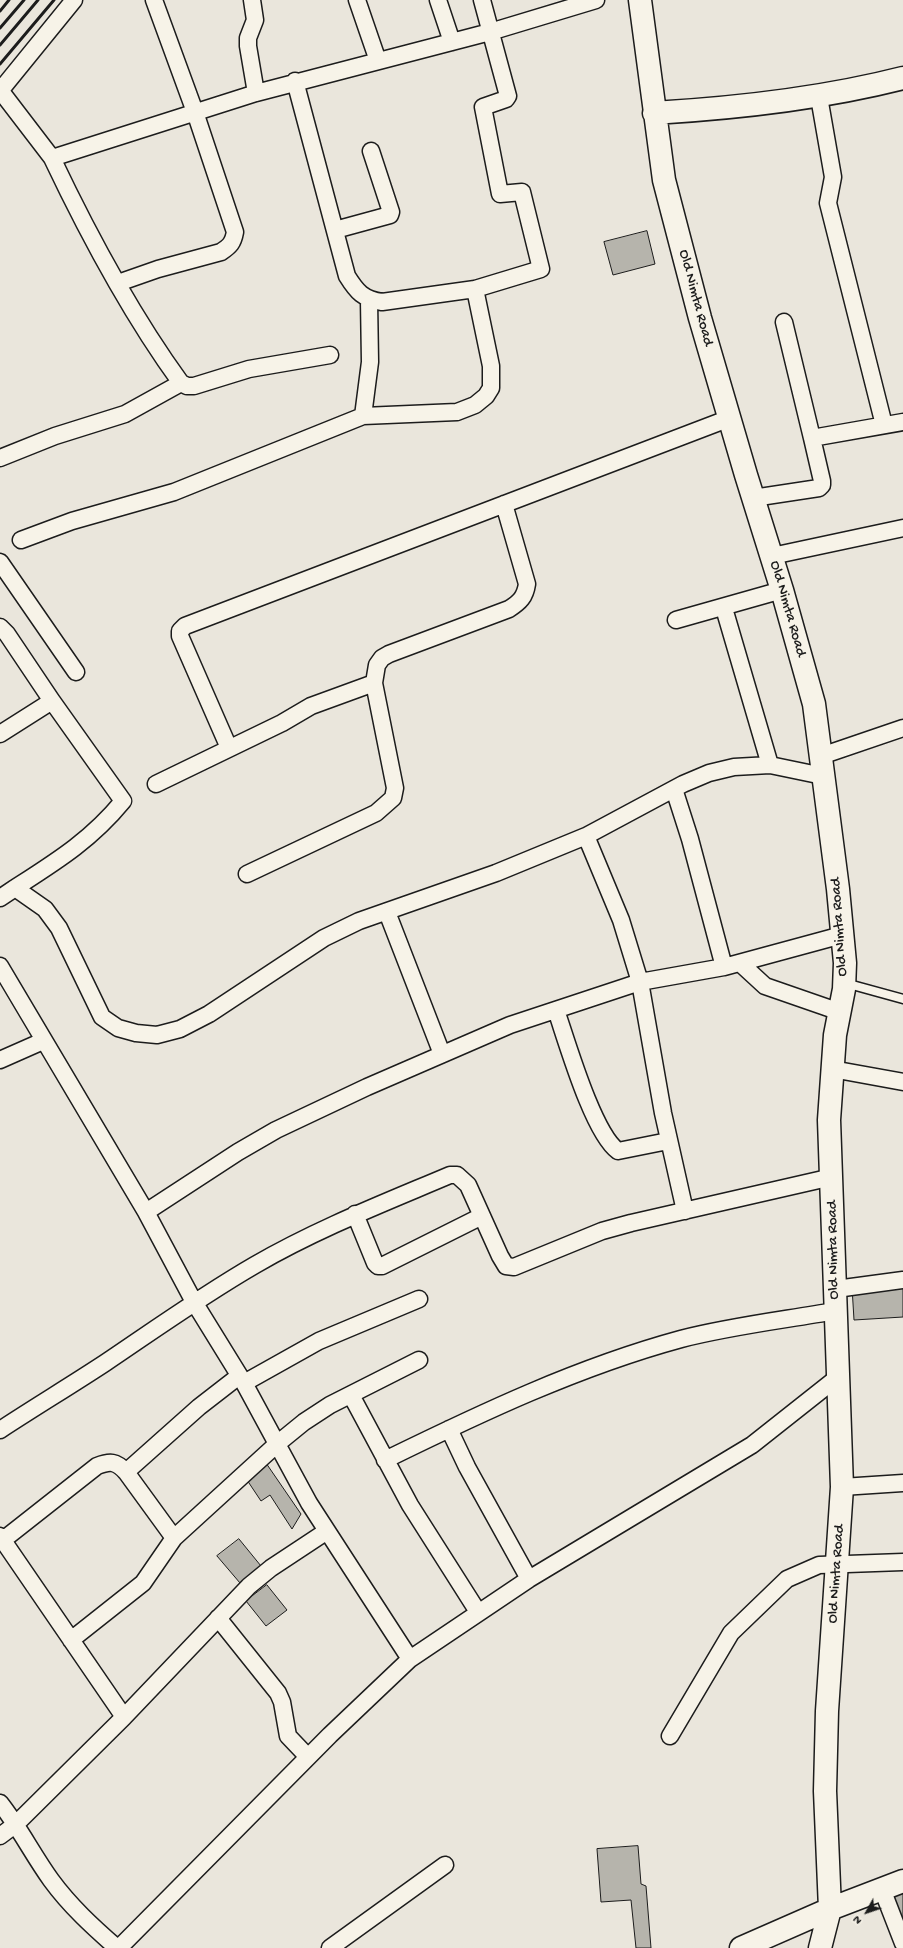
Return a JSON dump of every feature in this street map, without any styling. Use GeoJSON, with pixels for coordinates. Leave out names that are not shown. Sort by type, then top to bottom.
{"type":"FeatureCollection","features":[{"type":"Feature","properties":{"kind":"street"},"geometry":{"type":"LineString","coordinates":[[74,0],[0,91],[52,158],[79,214],[150,340],[181,383],[194,386],[249,369],[330,355]]}},
{"type":"Feature","properties":{"kind":"street"},"geometry":{"type":"LineString","coordinates":[[118,283],[158,269],[221,252],[229,247],[234,241],[235,232],[195,112],[154,0]]}},
{"type":"Feature","properties":{"kind":"street"},"geometry":{"type":"LineString","coordinates":[[252,0],[255,20],[248,38],[248,46],[256,93]]}},
{"type":"Feature","properties":{"kind":"street"},"geometry":{"type":"LineString","coordinates":[[357,0],[378,61]]}},
{"type":"Feature","properties":{"kind":"street"},"geometry":{"type":"LineString","coordinates":[[438,0],[452,42]]}},
{"type":"Feature","properties":{"kind":"street"},"geometry":{"type":"LineString","coordinates":[[295,81],[347,276],[355,290],[369,300],[382,302],[476,289],[540,268],[522,192],[500,194],[483,107],[506,99],[508,96],[482,0]]}},
{"type":"Feature","properties":{"kind":"street"},"geometry":{"type":"LineString","coordinates":[[52,158],[295,81],[490,32],[596,0]]}},
{"type":"Feature","properties":{"kind":"street","name":"Old Nimta Road"},"geometry":{"type":"LineString","coordinates":[[640,0],[654,113],[666,187],[700,318],[753,498],[772,556],[814,704],[838,889],[845,963],[840,1012],[835,1035],[829,1120],[842,1487],[827,1711],[825,1791],[830,1909],[820,1948]]}},
{"type":"Feature","properties":{"kind":"street"},"geometry":{"type":"LineString","coordinates":[[654,113],[717,110],[819,96],[903,78]]}},
{"type":"Feature","properties":{"kind":"street"},"geometry":{"type":"LineString","coordinates":[[819,96],[833,177],[828,203],[884,425]]}},
{"type":"Feature","properties":{"kind":"street"},"geometry":{"type":"LineString","coordinates":[[335,230],[390,215],[391,212],[371,151]]}},
{"type":"Feature","properties":{"kind":"street"},"geometry":{"type":"LineString","coordinates":[[21,540],[72,521],[174,492],[363,416],[457,412],[475,405],[486,396],[491,388],[491,366],[476,289]]}},
{"type":"Feature","properties":{"kind":"street"},"geometry":{"type":"LineString","coordinates":[[363,416],[370,362],[369,300]]}},
{"type":"Feature","properties":{"kind":"street"},"geometry":{"type":"LineString","coordinates":[[753,498],[814,490],[822,485],[784,322]]}},
{"type":"Feature","properties":{"kind":"street"},"geometry":{"type":"LineString","coordinates":[[0,458],[55,436],[126,414],[181,383]]}},
{"type":"Feature","properties":{"kind":"street"},"geometry":{"type":"LineString","coordinates":[[229,748],[180,636],[180,631],[185,626],[730,418]]}},
{"type":"Feature","properties":{"kind":"street"},"geometry":{"type":"LineString","coordinates":[[812,438],[903,422]]}},
{"type":"Feature","properties":{"kind":"street"},"geometry":{"type":"LineString","coordinates":[[247,874],[376,813],[393,798],[395,788],[374,684],[378,665],[382,658],[509,609],[525,594],[527,584],[504,504]]}},
{"type":"Feature","properties":{"kind":"street"},"geometry":{"type":"LineString","coordinates":[[772,556],[903,528]]}},
{"type":"Feature","properties":{"kind":"street"},"geometry":{"type":"LineString","coordinates":[[0,562],[76,672]]}},
{"type":"Feature","properties":{"kind":"street"},"geometry":{"type":"LineString","coordinates":[[676,620],[782,590]]}},
{"type":"Feature","properties":{"kind":"street"},"geometry":{"type":"LineString","coordinates":[[726,615],[770,765]]}},
{"type":"Feature","properties":{"kind":"street"},"geometry":{"type":"LineString","coordinates":[[0,627],[7,634],[52,701],[123,801],[104,824],[75,849],[0,898]]}},
{"type":"Feature","properties":{"kind":"street"},"geometry":{"type":"LineString","coordinates":[[156,784],[282,723],[311,706],[374,684]]}},
{"type":"Feature","properties":{"kind":"street"},"geometry":{"type":"LineString","coordinates":[[0,734],[52,701]]}},
{"type":"Feature","properties":{"kind":"street"},"geometry":{"type":"LineString","coordinates":[[15,888],[45,910],[59,928],[102,1017],[118,1028],[136,1034],[157,1035],[180,1029],[209,1014],[324,938],[359,920],[387,912],[496,873],[586,836],[674,789],[709,773],[734,768],[770,765],[822,766],[903,728]]}},
{"type":"Feature","properties":{"kind":"street"},"geometry":{"type":"LineString","coordinates":[[674,789],[690,839],[724,967]]}},
{"type":"Feature","properties":{"kind":"street"},"geometry":{"type":"LineString","coordinates":[[586,836],[621,920],[640,982],[668,1141],[685,1211]]}},
{"type":"Feature","properties":{"kind":"street"},"geometry":{"type":"LineString","coordinates":[[387,912],[442,1054]]}},
{"type":"Feature","properties":{"kind":"street"},"geometry":{"type":"LineString","coordinates":[[146,1212],[238,1152],[276,1130],[360,1090],[510,1025],[640,982],[724,967],[842,935]]}},
{"type":"Feature","properties":{"kind":"street"},"geometry":{"type":"LineString","coordinates":[[740,963],[765,986],[840,1012]]}},
{"type":"Feature","properties":{"kind":"street"},"geometry":{"type":"LineString","coordinates":[[0,966],[43,1041],[146,1212],[194,1302],[242,1379],[309,1503],[410,1659]]}},
{"type":"Feature","properties":{"kind":"street"},"geometry":{"type":"LineString","coordinates":[[556,1010],[578,1074],[604,1136],[610,1145],[618,1151],[623,1151],[668,1141]]}},
{"type":"Feature","properties":{"kind":"street"},"geometry":{"type":"LineString","coordinates":[[0,1060],[43,1041]]}},
{"type":"Feature","properties":{"kind":"street"},"geometry":{"type":"LineString","coordinates":[[832,1069],[903,1082]]}},
{"type":"Feature","properties":{"kind":"street"},"geometry":{"type":"LineString","coordinates":[[1,1428],[104,1363],[194,1302],[255,1265],[355,1214],[450,1176],[457,1175],[468,1185],[506,1266],[514,1267],[602,1231],[832,1177]]}},
{"type":"Feature","properties":{"kind":"street"},"geometry":{"type":"LineString","coordinates":[[355,1214],[375,1263],[378,1266],[382,1266],[482,1216]]}},
{"type":"Feature","properties":{"kind":"street"},"geometry":{"type":"LineString","coordinates":[[836,1289],[903,1280]]}},
{"type":"Feature","properties":{"kind":"street"},"geometry":{"type":"LineString","coordinates":[[126,1472],[199,1407],[242,1379],[319,1341],[420,1300]]}},
{"type":"Feature","properties":{"kind":"street"},"geometry":{"type":"LineString","coordinates":[[385,1460],[548,1384],[633,1353],[702,1334],[835,1310]]}},
{"type":"Feature","properties":{"kind":"street"},"geometry":{"type":"LineString","coordinates":[[71,1640],[143,1583],[174,1538],[277,1444],[318,1412],[419,1360]]}},
{"type":"Feature","properties":{"kind":"street"},"geometry":{"type":"LineString","coordinates":[[0,1803],[16,1824],[58,1889],[88,1923],[118,1948],[308,1757],[410,1659],[529,1579],[752,1445],[838,1377]]}},
{"type":"Feature","properties":{"kind":"street"},"geometry":{"type":"LineString","coordinates":[[351,1395],[410,1505],[478,1612]]}},
{"type":"Feature","properties":{"kind":"street"},"geometry":{"type":"LineString","coordinates":[[449,1429],[466,1467],[529,1579]]}},
{"type":"Feature","properties":{"kind":"street"},"geometry":{"type":"LineString","coordinates":[[124,1717],[1,1538],[97,1466],[112,1462],[120,1466],[126,1472],[174,1538]]}},
{"type":"Feature","properties":{"kind":"street"},"geometry":{"type":"LineString","coordinates":[[842,1487],[903,1483]]}},
{"type":"Feature","properties":{"kind":"street"},"geometry":{"type":"LineString","coordinates":[[0,1836],[16,1824],[124,1717],[249,1586],[271,1568],[327,1531]]}},
{"type":"Feature","properties":{"kind":"street"},"geometry":{"type":"LineString","coordinates":[[670,1736],[730,1633],[746,1616],[788,1579],[819,1565],[903,1562]]}},
{"type":"Feature","properties":{"kind":"street"},"geometry":{"type":"LineString","coordinates":[[218,1618],[278,1693],[282,1702],[288,1736],[308,1757]]}},
{"type":"Feature","properties":{"kind":"street"},"geometry":{"type":"LineString","coordinates":[[330,1948],[445,1865]]}},
{"type":"Feature","properties":{"kind":"street"},"geometry":{"type":"LineString","coordinates":[[740,1948],[830,1909],[903,1881]]}},
{"type":"Feature","properties":{"kind":"street"},"geometry":{"type":"LineString","coordinates":[[882,1889],[903,1943]]}},
{"type":"Feature","properties":{"kind":"lane"},"geometry":{"type":"LineString","coordinates":[[844,983],[903,999]]}},
{"type":"Feature","properties":{"kind":"building"},"geometry":{"type":"Polygon","coordinates":[[[647,231],[655,264],[613,275],[604,242],[647,231]]]}},
{"type":"Feature","properties":{"kind":"building"},"geometry":{"type":"Polygon","coordinates":[[[903,1284],[903,1317],[854,1320],[852,1287],[903,1284]]]}},
{"type":"Feature","properties":{"kind":"building"},"geometry":{"type":"Polygon","coordinates":[[[266,1463],[301,1514],[292,1529],[270,1495],[261,1501],[245,1477],[266,1463]]]}},
{"type":"Feature","properties":{"kind":"building"},"geometry":{"type":"Polygon","coordinates":[[[239,1539],[261,1566],[240,1583],[217,1556],[239,1539]]]}},
{"type":"Feature","properties":{"kind":"building"},"geometry":{"type":"Polygon","coordinates":[[[267,1585],[287,1610],[266,1626],[246,1601],[267,1585]]]}},
{"type":"Feature","properties":{"kind":"building"},"geometry":{"type":"Polygon","coordinates":[[[638,1846],[641,1884],[646,1886],[651,1948],[636,1948],[631,1900],[601,1902],[597,1849],[638,1846]]]}},
{"type":"Feature","properties":{"kind":"building"},"geometry":{"type":"Polygon","coordinates":[[[903,1887],[903,1926],[890,1892],[903,1887]]]}},
{"type":"Feature","properties":{"kind":"railway"},"geometry":{"type":"LineString","coordinates":[[0,11],[9,0]]}},
{"type":"Feature","properties":{"kind":"railway"},"geometry":{"type":"LineString","coordinates":[[0,28],[24,0]]}},
{"type":"Feature","properties":{"kind":"railway"},"geometry":{"type":"LineString","coordinates":[[0,45],[38,0]]}},
{"type":"Feature","properties":{"kind":"railway"},"geometry":{"type":"LineString","coordinates":[[0,64],[54,0]]}}]}
